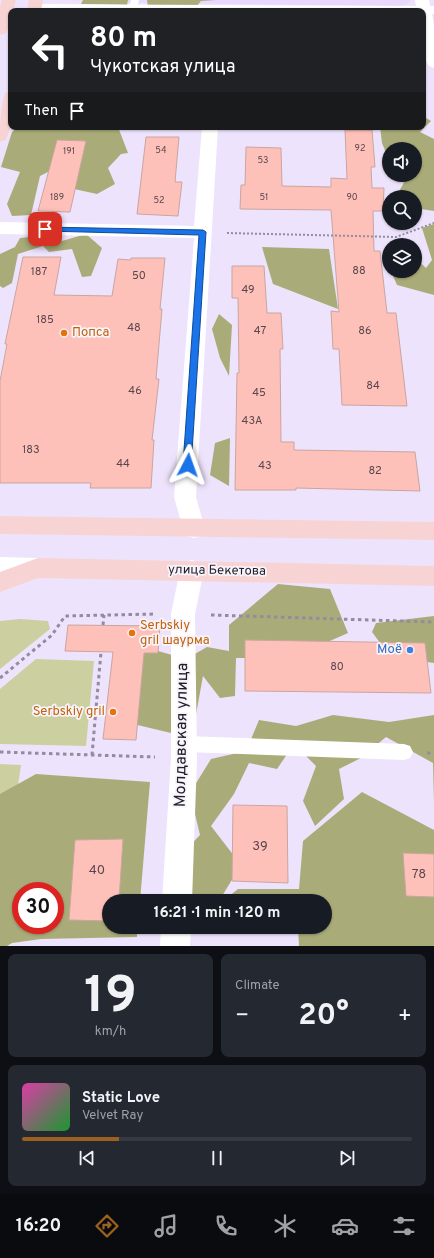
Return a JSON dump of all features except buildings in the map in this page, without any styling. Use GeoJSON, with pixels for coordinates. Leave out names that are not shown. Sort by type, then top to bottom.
{"type":"FeatureCollection","features":[{"type":"Feature","properties":{"kind":"main road"},"geometry":{"type":"LineString","coordinates":[[0,31],[9,0]]}},
{"type":"Feature","properties":{"kind":"main road"},"geometry":{"type":"LineString","coordinates":[[0,137],[8,107]]}},
{"type":"Feature","properties":{"kind":"main road"},"geometry":{"type":"LineString","coordinates":[[0,525],[194,529],[434,531]]}},
{"type":"Feature","properties":{"kind":"main road"},"geometry":{"type":"LineString","coordinates":[[0,582],[38,568]]}},
{"type":"Feature","properties":{"kind":"main road","name":"улица Бекетова"},"geometry":{"type":"LineString","coordinates":[[38,568],[434,576]]}},
{"type":"Feature","properties":{"kind":"street"},"geometry":{"type":"LineString","coordinates":[[35,6],[134,4],[190,8]]}},
{"type":"Feature","properties":{"kind":"street"},"geometry":{"type":"LineString","coordinates":[[357,8],[427,7],[434,63]]}},
{"type":"Feature","properties":{"kind":"street"},"geometry":{"type":"LineString","coordinates":[[194,529],[186,496],[210,130]]}},
{"type":"Feature","properties":{"kind":"street"},"geometry":{"type":"LineString","coordinates":[[0,228],[203,232]]}},
{"type":"Feature","properties":{"kind":"street","name":"улица Бекетова"},"geometry":{"type":"LineString","coordinates":[[0,567],[38,568]]}},
{"type":"Feature","properties":{"kind":"street","name":"Молдавская улица"},"geometry":{"type":"LineString","coordinates":[[177,894],[184,751],[183,614],[192,570]]}},
{"type":"Feature","properties":{"kind":"street"},"geometry":{"type":"LineString","coordinates":[[175,946],[176,934]]}},
{"type":"Feature","properties":{"kind":"lane"},"geometry":{"type":"LineString","coordinates":[[184,751],[404,752]]}},
{"type":"Feature","properties":{"kind":"path"},"geometry":{"type":"LineString","coordinates":[[203,232],[396,237],[434,223]]}},
{"type":"Feature","properties":{"kind":"path"},"geometry":{"type":"LineString","coordinates":[[0,678],[52,635],[65,616],[183,614],[434,622]]}},
{"type":"Feature","properties":{"kind":"path"},"geometry":{"type":"LineString","coordinates":[[103,625],[104,615]]}},
{"type":"Feature","properties":{"kind":"path"},"geometry":{"type":"LineString","coordinates":[[92,755],[101,652]]}},
{"type":"Feature","properties":{"kind":"path"},"geometry":{"type":"LineString","coordinates":[[0,752],[92,755],[184,751]]}},
{"type":"Feature","properties":{"kind":"shaded area"},"geometry":{"type":"Polygon","coordinates":[[[61,0],[411,0],[408,4],[398,6],[145,3],[61,0]]]}},
{"type":"Feature","properties":{"kind":"green space"},"geometry":{"type":"Polygon","coordinates":[[[83,0],[128,0],[127,5],[81,4],[83,0]]]}},
{"type":"Feature","properties":{"kind":"green space"},"geometry":{"type":"Polygon","coordinates":[[[147,0],[216,0],[201,1],[196,7],[148,7],[147,0]]]}},
{"type":"Feature","properties":{"kind":"green space"},"geometry":{"type":"Polygon","coordinates":[[[426,118],[431,121],[426,126],[426,118]]]}},
{"type":"Feature","properties":{"kind":"green space"},"geometry":{"type":"Polygon","coordinates":[[[14,130],[119,130],[128,153],[121,154],[108,168],[115,184],[97,194],[65,187],[52,170],[40,176],[31,215],[12,216],[7,204],[20,172],[1,167],[12,132],[14,130]]]}},
{"type":"Feature","properties":{"kind":"green space"},"geometry":{"type":"Polygon","coordinates":[[[380,130],[422,130],[420,132],[434,139],[434,211],[422,209],[422,190],[400,190],[404,182],[422,182],[422,142],[382,143],[380,130]]]}},
{"type":"Feature","properties":{"kind":"green space"},"geometry":{"type":"Polygon","coordinates":[[[434,224],[434,295],[397,285],[394,278],[422,278],[422,264],[426,268],[432,260],[422,228],[434,224]]]}},
{"type":"Feature","properties":{"kind":"green space"},"geometry":{"type":"Polygon","coordinates":[[[86,234],[102,248],[91,276],[82,277],[72,249],[49,252],[43,246],[18,254],[12,283],[3,288],[0,286],[0,254],[15,247],[20,238],[50,235],[62,241],[86,234]]]}},
{"type":"Feature","properties":{"kind":"green space"},"geometry":{"type":"Polygon","coordinates":[[[262,247],[329,249],[338,309],[273,284],[262,247]]]}},
{"type":"Feature","properties":{"kind":"green space"},"geometry":{"type":"Polygon","coordinates":[[[219,314],[232,325],[229,376],[220,358],[212,329],[219,314]]]}},
{"type":"Feature","properties":{"kind":"green space"},"geometry":{"type":"Polygon","coordinates":[[[230,438],[229,486],[210,475],[215,443],[230,438]]]}},
{"type":"Feature","properties":{"kind":"green space"},"geometry":{"type":"Polygon","coordinates":[[[278,584],[330,589],[348,633],[291,658],[236,658],[235,696],[220,698],[203,676],[195,720],[171,733],[125,722],[137,645],[186,659],[207,647],[229,651],[229,625],[278,584]]]}},
{"type":"Feature","properties":{"kind":"green space"},"geometry":{"type":"Polygon","coordinates":[[[434,616],[434,663],[408,659],[386,651],[372,632],[376,623],[434,616]]]}},
{"type":"Feature","properties":{"kind":"green space"},"geometry":{"type":"Polygon","coordinates":[[[20,619],[48,621],[50,629],[0,669],[0,621],[20,619]]]}},
{"type":"Feature","properties":{"kind":"green space"},"geometry":{"type":"Polygon","coordinates":[[[36,659],[94,661],[86,746],[0,744],[0,689],[36,659]]]}},
{"type":"Feature","properties":{"kind":"green space"},"geometry":{"type":"Polygon","coordinates":[[[333,715],[389,722],[434,715],[434,804],[433,763],[386,737],[361,758],[339,769],[344,799],[315,826],[303,801],[316,766],[294,744],[277,769],[249,763],[234,794],[211,826],[241,865],[223,894],[187,894],[176,860],[200,835],[190,793],[211,759],[246,751],[259,720],[296,726],[333,715]]]}},
{"type":"Feature","properties":{"kind":"green space"},"geometry":{"type":"Polygon","coordinates":[[[0,764],[21,765],[0,911],[0,764]]]}},
{"type":"Feature","properties":{"kind":"green space"},"geometry":{"type":"Polygon","coordinates":[[[36,774],[150,782],[141,894],[102,894],[102,934],[137,934],[137,937],[41,939],[0,946],[0,794],[36,774]]]}},
{"type":"Feature","properties":{"kind":"green space"},"geometry":{"type":"Polygon","coordinates":[[[362,792],[434,830],[434,946],[299,946],[298,934],[332,934],[332,894],[232,894],[238,889],[299,889],[303,841],[362,792]]]}},
{"type":"Feature","properties":{"kind":"place","name":"Попса"},"geometry":{"type":"Point","coordinates":[64,333]}},
{"type":"Feature","properties":{"kind":"place","name":"Serbskiy gril шаурма"},"geometry":{"type":"Point","coordinates":[132,633]}},
{"type":"Feature","properties":{"kind":"place","name":"Моё"},"geometry":{"type":"Point","coordinates":[410,650]}},
{"type":"Feature","properties":{"kind":"place","name":"Serbskiy gril"},"geometry":{"type":"Point","coordinates":[113,712]}},
{"type":"Feature","properties":{"kind":"route"},"geometry":{"type":"LineString","coordinates":[[45,229],[203,232],[188,465]]}}]}
